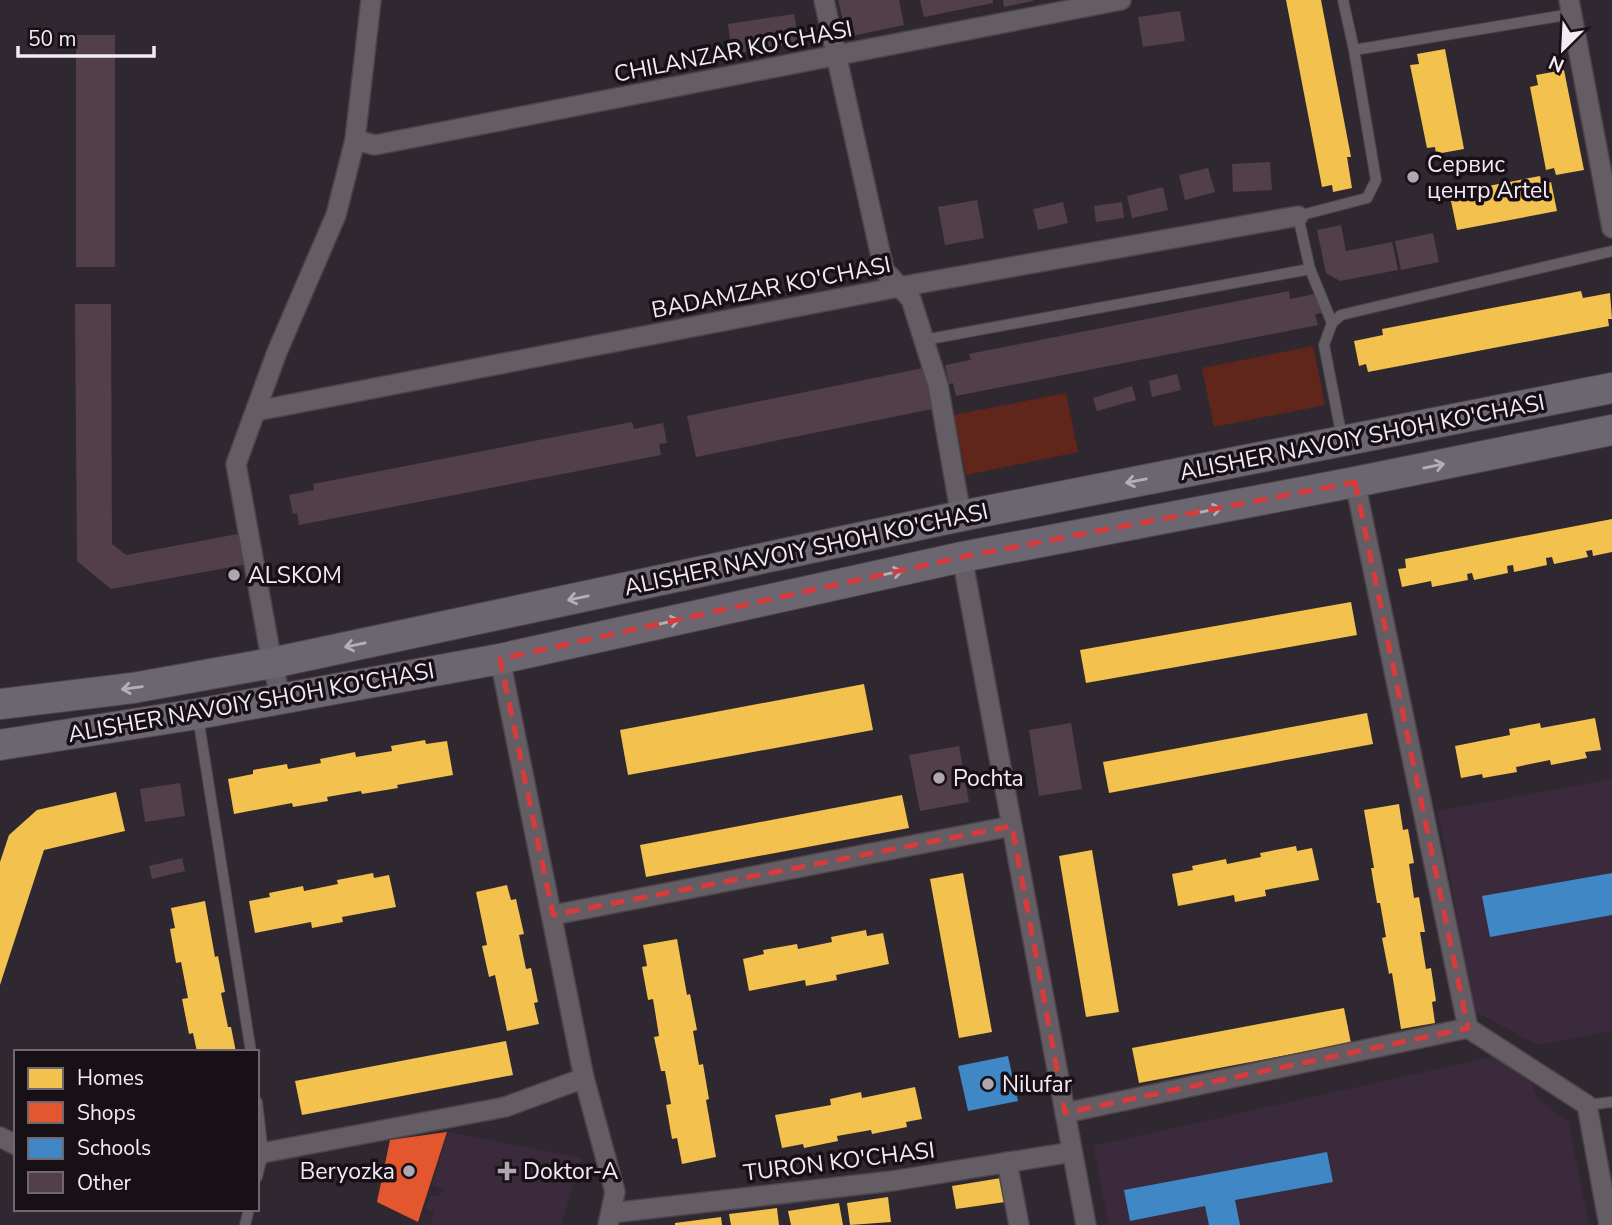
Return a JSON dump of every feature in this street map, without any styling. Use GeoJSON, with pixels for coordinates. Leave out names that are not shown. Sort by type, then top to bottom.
{"type":"FeatureCollection","features":[{"type":"Feature","properties":{"kind":"main road","name":"ALISHER NAVOIY SHOH KO'CHASI"},"geometry":{"type":"LineString","coordinates":[[0,704],[133,688],[272,663],[961,516],[1612,388]]}},
{"type":"Feature","properties":{"kind":"main road","name":"ALISHER NAVOIY SHOH KO'CHASI"},"geometry":{"type":"LineString","coordinates":[[0,745],[197,714],[500,659],[962,557],[1612,430]]}},
{"type":"Feature","properties":{"kind":"street"},"geometry":{"type":"LineString","coordinates":[[281,698],[272,663],[236,464],[277,352],[337,215],[355,140],[371,0]]}},
{"type":"Feature","properties":{"kind":"street"},"geometry":{"type":"LineString","coordinates":[[824,0],[884,270],[911,299],[938,385],[961,516]]}},
{"type":"Feature","properties":{"kind":"street","name":"CHILANZAR KO'CHASI"},"geometry":{"type":"LineString","coordinates":[[355,140],[375,145],[1121,0]]}},
{"type":"Feature","properties":{"kind":"street"},"geometry":{"type":"LineString","coordinates":[[1570,7],[1612,228]]}},
{"type":"Feature","properties":{"kind":"street","name":"BADAMZAR KO'CHASI"},"geometry":{"type":"LineString","coordinates":[[256,411],[899,287],[1298,216]]}},
{"type":"Feature","properties":{"kind":"street"},"geometry":{"type":"LineString","coordinates":[[1355,482],[1468,1028]]}},
{"type":"Feature","properties":{"kind":"street"},"geometry":{"type":"LineString","coordinates":[[962,557],[1086,1225]]}},
{"type":"Feature","properties":{"kind":"street"},"geometry":{"type":"LineString","coordinates":[[500,659],[584,1078],[615,1192],[610,1219]]}},
{"type":"Feature","properties":{"kind":"street"},"geometry":{"type":"LineString","coordinates":[[553,915],[1012,826]]}},
{"type":"Feature","properties":{"kind":"street"},"geometry":{"type":"LineString","coordinates":[[1065,1113],[1468,1028],[1587,1105],[1609,1225]]}},
{"type":"Feature","properties":{"kind":"street"},"geometry":{"type":"LineString","coordinates":[[260,1154],[505,1107],[584,1078]]}},
{"type":"Feature","properties":{"kind":"street","name":"TURON KO'CHASI"},"geometry":{"type":"LineString","coordinates":[[610,1219],[892,1181],[1072,1152]]}},
{"type":"Feature","properties":{"kind":"street"},"geometry":{"type":"LineString","coordinates":[[1007,1162],[1019,1225]]}},
{"type":"Feature","properties":{"kind":"lane"},"geometry":{"type":"LineString","coordinates":[[1332,323],[1310,269],[1298,216],[1367,198],[1376,180],[1343,0]]}},
{"type":"Feature","properties":{"kind":"lane"},"geometry":{"type":"LineString","coordinates":[[1354,50],[1570,7]]}},
{"type":"Feature","properties":{"kind":"lane"},"geometry":{"type":"LineString","coordinates":[[1343,441],[1324,345],[1332,323],[1341,315],[1612,251]]}},
{"type":"Feature","properties":{"kind":"lane"},"geometry":{"type":"LineString","coordinates":[[924,340],[1310,269]]}},
{"type":"Feature","properties":{"kind":"lane"},"geometry":{"type":"LineString","coordinates":[[197,714],[251,1050]]}},
{"type":"Feature","properties":{"kind":"lane"},"geometry":{"type":"LineString","coordinates":[[1587,1105],[1612,1102]]}},
{"type":"Feature","properties":{"kind":"highlighted area"},"geometry":{"type":"Polygon","coordinates":[[[1355,482],[1468,1028],[1065,1113],[1012,826],[553,915],[500,659],[962,557],[1355,482]]]}},
{"type":"Feature","properties":{"kind":"shaded area"},"geometry":{"type":"Polygon","coordinates":[[[1313,346],[1325,405],[1214,427],[1202,368],[1313,346]]]}},
{"type":"Feature","properties":{"kind":"shaded area"},"geometry":{"type":"Polygon","coordinates":[[[1066,393],[1078,452],[966,475],[954,415],[1066,393]]]}},
{"type":"Feature","properties":{"kind":"shaded area"},"geometry":{"type":"Polygon","coordinates":[[[1612,779],[1612,1031],[1538,1045],[1474,1011],[1438,811],[1612,779]]]}},
{"type":"Feature","properties":{"kind":"shaded area"},"geometry":{"type":"Polygon","coordinates":[[[1500,1055],[1529,1075],[1538,1100],[1568,1120],[1589,1225],[1109,1225],[1093,1146],[1500,1055]]]}},
{"type":"Feature","properties":{"kind":"shaded area","name":"Doktor-A"},"geometry":{"type":"Polygon","coordinates":[[[448,1132],[582,1158],[561,1225],[430,1225],[434,1213],[425,1209],[431,1195],[440,1196],[443,1190],[432,1185],[448,1132]]]}},
{"type":"Feature","properties":{"kind":"building: Homes"},"geometry":{"type":"Polygon","coordinates":[[[1286,0],[1321,0],[1351,157],[1347,157],[1352,188],[1333,192],[1332,185],[1322,187],[1286,0]]]}},
{"type":"Feature","properties":{"kind":"building: Homes"},"geometry":{"type":"Polygon","coordinates":[[[1445,49],[1464,149],[1436,154],[1435,147],[1427,148],[1410,65],[1419,64],[1417,54],[1445,49]]]}},
{"type":"Feature","properties":{"kind":"building: Homes"},"geometry":{"type":"Polygon","coordinates":[[[1564,70],[1584,170],[1556,175],[1554,168],[1546,170],[1530,87],[1538,85],[1536,75],[1564,70]]]}},
{"type":"Feature","properties":{"kind":"building: Homes"},"geometry":{"type":"Polygon","coordinates":[[[1540,176],[1542,185],[1551,182],[1557,211],[1457,230],[1451,201],[1458,200],[1457,192],[1540,176]]]}},
{"type":"Feature","properties":{"kind":"building: Homes"},"geometry":{"type":"Polygon","coordinates":[[[1581,291],[1583,298],[1610,293],[1612,319],[1608,319],[1609,326],[1368,372],[1366,364],[1359,366],[1354,341],[1383,335],[1382,329],[1581,291]]]}},
{"type":"Feature","properties":{"kind":"building: Homes"},"geometry":{"type":"Polygon","coordinates":[[[1612,519],[1612,552],[1593,556],[1592,550],[1586,551],[1588,557],[1554,564],[1552,557],[1546,558],[1547,565],[1514,572],[1513,565],[1507,566],[1508,573],[1474,580],[1472,573],[1467,574],[1468,580],[1432,587],[1431,581],[1402,587],[1398,569],[1406,568],[1405,559],[1612,519]]]}},
{"type":"Feature","properties":{"kind":"building: Homes"},"geometry":{"type":"Polygon","coordinates":[[[1351,602],[1357,635],[1086,683],[1080,650],[1351,602]]]}},
{"type":"Feature","properties":{"kind":"building: Homes"},"geometry":{"type":"Polygon","coordinates":[[[864,684],[873,730],[628,775],[620,730],[864,684]]]}},
{"type":"Feature","properties":{"kind":"building: Homes"},"geometry":{"type":"Polygon","coordinates":[[[1367,713],[1373,744],[1109,793],[1103,762],[1367,713]]]}},
{"type":"Feature","properties":{"kind":"building: Homes"},"geometry":{"type":"Polygon","coordinates":[[[1595,718],[1601,750],[1585,752],[1587,758],[1551,765],[1550,760],[1516,767],[1517,772],[1483,778],[1482,774],[1461,778],[1455,746],[1510,735],[1509,729],[1540,723],[1541,728],[1595,718]]]}},
{"type":"Feature","properties":{"kind":"building: Homes"},"geometry":{"type":"Polygon","coordinates":[[[425,740],[426,744],[447,741],[453,775],[397,785],[398,788],[327,797],[328,801],[293,807],[292,803],[234,814],[228,779],[253,774],[253,770],[287,764],[288,769],[321,763],[320,759],[355,752],[356,757],[392,751],[391,746],[425,740]]]}},
{"type":"Feature","properties":{"kind":"building: Homes"},"geometry":{"type":"Polygon","coordinates":[[[116,792],[125,831],[44,850],[0,985],[0,862],[9,835],[37,810],[116,792]]]}},
{"type":"Feature","properties":{"kind":"building: Homes"},"geometry":{"type":"Polygon","coordinates":[[[902,795],[909,828],[646,877],[640,845],[902,795]]]}},
{"type":"Feature","properties":{"kind":"building: Homes"},"geometry":{"type":"Polygon","coordinates":[[[1399,804],[1403,830],[1408,829],[1414,863],[1409,864],[1414,898],[1419,897],[1425,932],[1420,932],[1426,969],[1431,968],[1436,1001],[1432,1002],[1435,1023],[1401,1029],[1392,973],[1389,974],[1382,938],[1386,937],[1380,903],[1377,903],[1364,810],[1399,804]]]}},
{"type":"Feature","properties":{"kind":"building: Homes"},"geometry":{"type":"Polygon","coordinates":[[[1296,846],[1297,851],[1312,848],[1319,880],[1265,890],[1266,896],[1235,902],[1234,895],[1178,906],[1172,874],[1193,870],[1192,866],[1226,859],[1227,864],[1261,857],[1260,853],[1296,846]]]}},
{"type":"Feature","properties":{"kind":"building: Homes"},"geometry":{"type":"Polygon","coordinates":[[[1092,850],[1119,1012],[1086,1017],[1059,856],[1092,850]]]}},
{"type":"Feature","properties":{"kind":"building: Homes"},"geometry":{"type":"Polygon","coordinates":[[[373,873],[374,878],[389,875],[396,907],[342,917],[343,922],[312,928],[311,922],[255,933],[249,901],[270,897],[269,893],[303,886],[304,891],[338,884],[337,880],[373,873]]]}},
{"type":"Feature","properties":{"kind":"building: Homes"},"geometry":{"type":"Polygon","coordinates":[[[963,873],[992,1032],[959,1038],[930,879],[963,873]]]}},
{"type":"Feature","properties":{"kind":"building: Homes"},"geometry":{"type":"Polygon","coordinates":[[[507,885],[511,900],[516,899],[524,934],[519,935],[526,969],[531,968],[538,1002],[534,1003],[539,1024],[507,1031],[495,975],[489,977],[482,946],[487,945],[476,892],[507,885]]]}},
{"type":"Feature","properties":{"kind":"building: Homes"},"geometry":{"type":"Polygon","coordinates":[[[205,901],[215,957],[218,956],[225,992],[221,993],[236,1050],[197,1050],[193,1033],[189,1034],[182,999],[188,998],[181,962],[176,963],[170,929],[175,928],[171,908],[205,901]]]}},
{"type":"Feature","properties":{"kind":"building: Homes"},"geometry":{"type":"Polygon","coordinates":[[[866,930],[867,936],[883,933],[889,964],[836,975],[837,980],[806,986],[805,980],[749,991],[743,959],[764,954],[763,950],[797,944],[798,949],[832,942],[831,937],[866,930]]]}},
{"type":"Feature","properties":{"kind":"building: Homes"},"geometry":{"type":"Polygon","coordinates":[[[677,939],[687,995],[690,994],[697,1030],[693,1031],[699,1065],[703,1064],[716,1157],[682,1164],[677,1138],[672,1139],[666,1105],[671,1104],[665,1071],[661,1071],[654,1037],[659,1036],[653,999],[648,1000],[642,967],[647,966],[643,945],[677,939]]]}},
{"type":"Feature","properties":{"kind":"building: Homes"},"geometry":{"type":"Polygon","coordinates":[[[1344,1008],[1351,1043],[1139,1083],[1132,1048],[1344,1008]]]}},
{"type":"Feature","properties":{"kind":"building: Homes"},"geometry":{"type":"Polygon","coordinates":[[[506,1041],[513,1075],[302,1115],[295,1081],[506,1041]]]}},
{"type":"Feature","properties":{"kind":"building: Homes"},"geometry":{"type":"Polygon","coordinates":[[[915,1087],[922,1119],[906,1122],[907,1127],[872,1134],[871,1130],[837,1136],[838,1141],[804,1148],[803,1144],[782,1148],[775,1115],[831,1105],[830,1099],[861,1092],[862,1098],[915,1087]]]}},
{"type":"Feature","properties":{"kind":"building: Homes"},"geometry":{"type":"Polygon","coordinates":[[[1001,1178],[1005,1202],[956,1209],[952,1186],[1001,1178]]]}},
{"type":"Feature","properties":{"kind":"building: Homes"},"geometry":{"type":"Polygon","coordinates":[[[888,1197],[891,1222],[850,1225],[847,1203],[888,1197]]]}},
{"type":"Feature","properties":{"kind":"building: Homes"},"geometry":{"type":"Polygon","coordinates":[[[839,1203],[843,1225],[791,1225],[788,1211],[839,1203]]]}},
{"type":"Feature","properties":{"kind":"building: Homes"},"geometry":{"type":"Polygon","coordinates":[[[777,1208],[779,1225],[731,1225],[729,1214],[777,1208]]]}},
{"type":"Feature","properties":{"kind":"building: Homes"},"geometry":{"type":"Polygon","coordinates":[[[721,1217],[722,1225],[675,1225],[675,1223],[721,1217]]]}},
{"type":"Feature","properties":{"kind":"building: Shops","name":"Beryozka"},"geometry":{"type":"Polygon","coordinates":[[[447,1132],[418,1222],[377,1202],[390,1140],[447,1132]]]}},
{"type":"Feature","properties":{"kind":"building: Schools"},"geometry":{"type":"Polygon","coordinates":[[[1612,873],[1612,915],[1490,937],[1482,896],[1612,873]]]}},
{"type":"Feature","properties":{"kind":"building: Schools","name":"Nilufar"},"geometry":{"type":"Polygon","coordinates":[[[1008,1056],[1018,1101],[968,1111],[958,1066],[1008,1056]]]}},
{"type":"Feature","properties":{"kind":"building: Schools"},"geometry":{"type":"Polygon","coordinates":[[[1327,1152],[1333,1182],[1235,1200],[1240,1225],[1209,1225],[1205,1206],[1130,1221],[1124,1190],[1327,1152]]]}},
{"type":"Feature","properties":{"kind":"building: Other"},"geometry":{"type":"Polygon","coordinates":[[[838,0],[899,0],[904,25],[847,37],[838,0]]]}},
{"type":"Feature","properties":{"kind":"building: Other"},"geometry":{"type":"Polygon","coordinates":[[[920,0],[993,0],[993,3],[924,17],[920,0]]]}},
{"type":"Feature","properties":{"kind":"building: Other"},"geometry":{"type":"Polygon","coordinates":[[[1003,0],[1033,0],[1033,1],[1004,7],[1003,0]]]}},
{"type":"Feature","properties":{"kind":"building: Other"},"geometry":{"type":"Polygon","coordinates":[[[1180,11],[1185,41],[1143,47],[1138,17],[1180,11]]]}},
{"type":"Feature","properties":{"kind":"building: Other"},"geometry":{"type":"Polygon","coordinates":[[[794,14],[799,43],[732,54],[728,24],[794,14]]]}},
{"type":"Feature","properties":{"kind":"building: Other"},"geometry":{"type":"Polygon","coordinates":[[[76,35],[115,35],[115,267],[76,267],[76,35]]]}},
{"type":"Feature","properties":{"kind":"building: Other"},"geometry":{"type":"Polygon","coordinates":[[[1270,162],[1272,190],[1233,192],[1232,164],[1270,162]]]}},
{"type":"Feature","properties":{"kind":"building: Other"},"geometry":{"type":"Polygon","coordinates":[[[1208,168],[1215,192],[1185,200],[1179,175],[1208,168]]]}},
{"type":"Feature","properties":{"kind":"building: Other"},"geometry":{"type":"Polygon","coordinates":[[[1163,187],[1168,210],[1132,218],[1127,196],[1163,187]]]}},
{"type":"Feature","properties":{"kind":"building: Other"},"geometry":{"type":"Polygon","coordinates":[[[977,200],[984,238],[945,245],[938,207],[977,200]]]}},
{"type":"Feature","properties":{"kind":"building: Other"},"geometry":{"type":"Polygon","coordinates":[[[1063,202],[1068,223],[1038,230],[1033,209],[1063,202]]]}},
{"type":"Feature","properties":{"kind":"building: Other"},"geometry":{"type":"Polygon","coordinates":[[[1122,202],[1124,218],[1096,222],[1094,206],[1122,202]]]}},
{"type":"Feature","properties":{"kind":"building: Other"},"geometry":{"type":"Polygon","coordinates":[[[1341,225],[1346,251],[1392,242],[1398,270],[1340,281],[1326,273],[1317,230],[1341,225]]]}},
{"type":"Feature","properties":{"kind":"building: Other"},"geometry":{"type":"Polygon","coordinates":[[[1433,233],[1439,262],[1401,270],[1395,241],[1433,233]]]}},
{"type":"Feature","properties":{"kind":"building: Other"},"geometry":{"type":"Polygon","coordinates":[[[1289,291],[1290,299],[1319,293],[1323,313],[1315,314],[1318,325],[956,396],[953,383],[949,384],[945,365],[971,360],[969,354],[1289,291]]]}},
{"type":"Feature","properties":{"kind":"building: Other"},"geometry":{"type":"Polygon","coordinates":[[[75,304],[111,304],[112,544],[126,555],[243,533],[248,564],[111,589],[77,561],[75,304]]]}},
{"type":"Feature","properties":{"kind":"building: Other"},"geometry":{"type":"Polygon","coordinates":[[[923,368],[932,409],[696,457],[687,416],[923,368]]]}},
{"type":"Feature","properties":{"kind":"building: Other"},"geometry":{"type":"Polygon","coordinates":[[[1177,374],[1181,390],[1152,397],[1149,381],[1177,374]]]}},
{"type":"Feature","properties":{"kind":"building: Other"},"geometry":{"type":"Polygon","coordinates":[[[1132,386],[1136,400],[1097,411],[1093,398],[1132,386]]]}},
{"type":"Feature","properties":{"kind":"building: Other"},"geometry":{"type":"Polygon","coordinates":[[[632,422],[634,429],[663,423],[667,443],[659,444],[661,455],[299,525],[297,513],[293,514],[289,495],[314,490],[313,484],[632,422]]]}},
{"type":"Feature","properties":{"kind":"building: Other"},"geometry":{"type":"Polygon","coordinates":[[[1071,723],[1082,789],[1039,796],[1029,730],[1071,723]]]}},
{"type":"Feature","properties":{"kind":"building: Other","name":"Pochta"},"geometry":{"type":"Polygon","coordinates":[[[959,746],[969,802],[920,811],[909,755],[959,746]]]}},
{"type":"Feature","properties":{"kind":"building: Other"},"geometry":{"type":"Polygon","coordinates":[[[180,783],[185,816],[145,822],[140,789],[180,783]]]}},
{"type":"Feature","properties":{"kind":"building: Other"},"geometry":{"type":"Polygon","coordinates":[[[182,858],[185,871],[152,879],[149,866],[182,858]]]}},
{"type":"Feature","properties":{"kind":"place","name":"Сервис центр Artel"},"geometry":{"type":"Point","coordinates":[1413,177]}},
{"type":"Feature","properties":{"kind":"place","name":"ALSKOM"},"geometry":{"type":"Point","coordinates":[234,575]}},
{"type":"Feature","properties":{"kind":"place","name":"Pochta"},"geometry":{"type":"Point","coordinates":[939,778]}},
{"type":"Feature","properties":{"kind":"place","name":"Nilufar"},"geometry":{"type":"Point","coordinates":[988,1084]}},
{"type":"Feature","properties":{"kind":"place","name":"Beryozka"},"geometry":{"type":"Point","coordinates":[409,1171]}},
{"type":"Feature","properties":{"kind":"place","name":"Doktor-A"},"geometry":{"type":"Point","coordinates":[507,1171]}}]}
